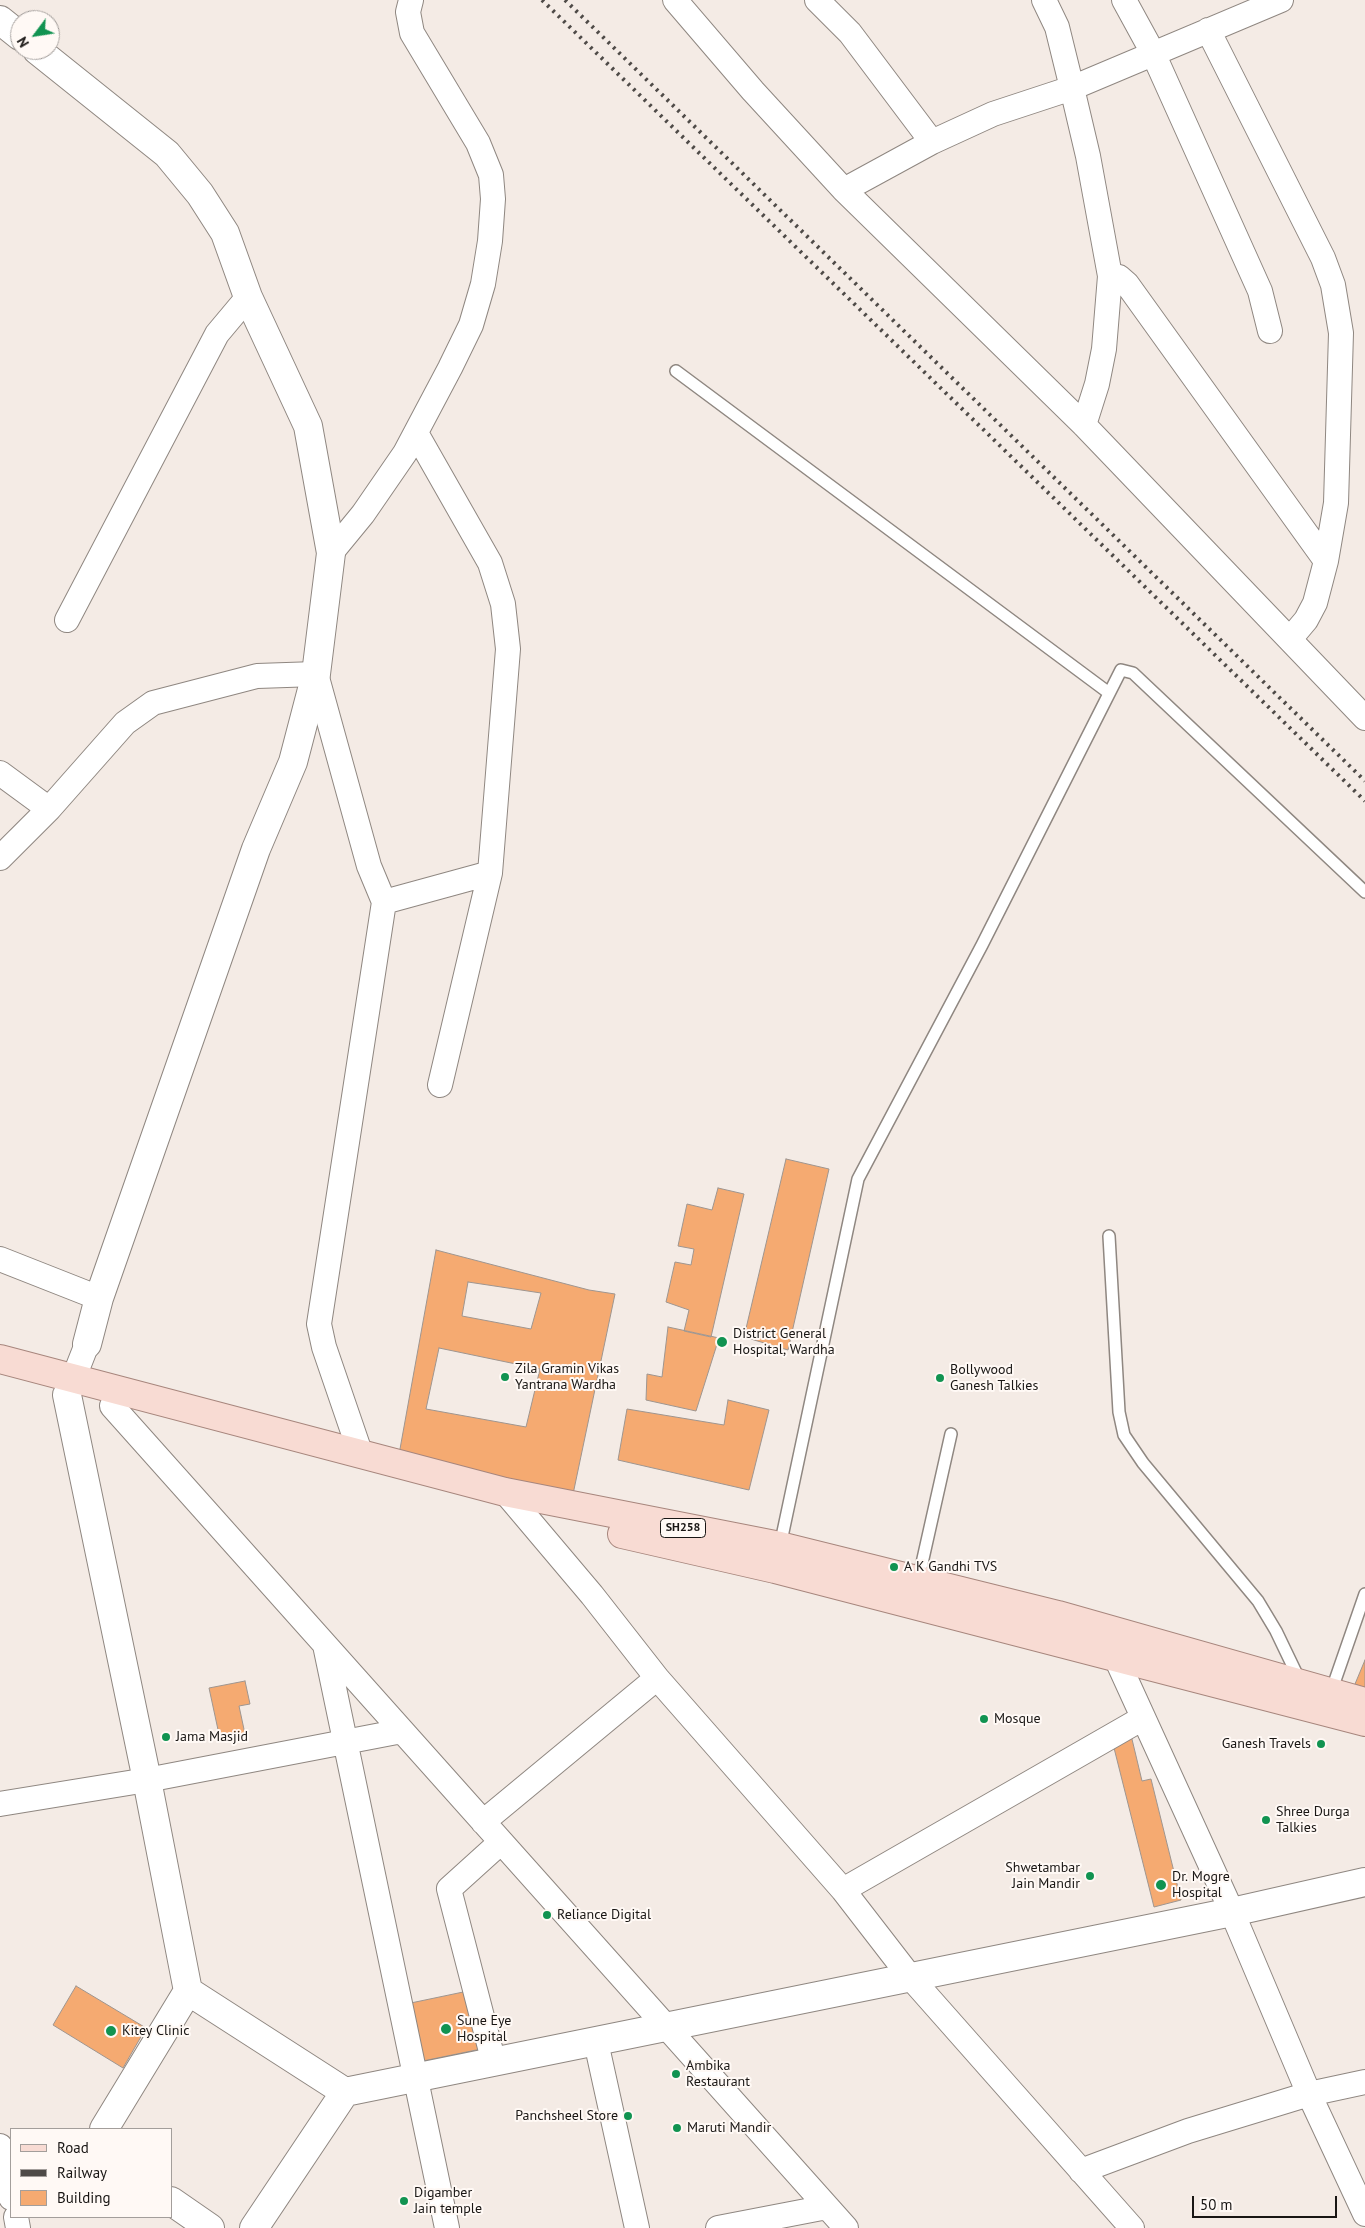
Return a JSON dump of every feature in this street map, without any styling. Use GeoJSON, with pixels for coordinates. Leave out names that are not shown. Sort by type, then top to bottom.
{"type":"FeatureCollection","features":[{"type":"Feature","properties":{"kind":"main road","name":"SH258"},"geometry":{"type":"LineString","coordinates":[[0,1359],[70,1386],[112,1406],[513,1502],[1116,1658],[1326,1710],[1365,1722]]}},
{"type":"Feature","properties":{"kind":"main road","name":"SH258"},"geometry":{"type":"LineString","coordinates":[[0,1378],[70,1386],[361,1455],[513,1502],[780,1546],[1058,1615],[1300,1682],[1365,1702]]}},
{"type":"Feature","properties":{"kind":"street"},"geometry":{"type":"LineString","coordinates":[[331,553],[363,514],[406,453],[471,325],[486,267],[490,241],[493,199],[491,175],[478,143],[412,33],[408,12],[412,0]]}},
{"type":"Feature","properties":{"kind":"street"},"geometry":{"type":"LineString","coordinates":[[675,0],[752,91],[844,190],[1084,425],[1365,718]]}},
{"type":"Feature","properties":{"kind":"street"},"geometry":{"type":"LineString","coordinates":[[817,0],[850,32],[932,142]]}},
{"type":"Feature","properties":{"kind":"street"},"geometry":{"type":"LineString","coordinates":[[1044,0],[1057,27],[1072,88],[1088,156],[1110,276],[1104,349],[1097,384],[1084,425]]}},
{"type":"Feature","properties":{"kind":"street"},"geometry":{"type":"LineString","coordinates":[[1124,0],[1153,53],[1260,292],[1270,331]]}},
{"type":"Feature","properties":{"kind":"street"},"geometry":{"type":"LineString","coordinates":[[844,190],[932,142],[993,114],[1072,88],[1281,0]]}},
{"type":"Feature","properties":{"kind":"street"},"geometry":{"type":"LineString","coordinates":[[0,20],[10,28]]}},
{"type":"Feature","properties":{"kind":"street"},"geometry":{"type":"LineString","coordinates":[[1208,30],[1323,258],[1333,284],[1341,333],[1342,360],[1336,503],[1326,561],[1315,603],[1306,620],[1290,639]]}},
{"type":"Feature","properties":{"kind":"street"},"geometry":{"type":"LineString","coordinates":[[50,60],[167,154],[200,194],[225,233],[248,297],[308,426],[331,553],[316,674],[293,762],[256,849],[100,1298],[87,1344],[70,1386],[188,1991],[105,2128]]}},
{"type":"Feature","properties":{"kind":"street"},"geometry":{"type":"LineString","coordinates":[[1110,276],[1119,277],[1127,284],[1326,561]]}},
{"type":"Feature","properties":{"kind":"street"},"geometry":{"type":"LineString","coordinates":[[67,620],[217,334],[248,297]]}},
{"type":"Feature","properties":{"kind":"street"},"geometry":{"type":"LineString","coordinates":[[416,433],[490,564],[503,604],[508,649],[490,872],[440,1085]]}},
{"type":"Feature","properties":{"kind":"street"},"geometry":{"type":"LineString","coordinates":[[0,858],[49,809],[125,723],[153,703],[257,676],[316,674]]}},
{"type":"Feature","properties":{"kind":"street"},"geometry":{"type":"LineString","coordinates":[[316,674],[369,866],[384,902],[319,1324],[324,1347],[361,1455]]}},
{"type":"Feature","properties":{"kind":"street"},"geometry":{"type":"LineString","coordinates":[[0,772],[49,809]]}},
{"type":"Feature","properties":{"kind":"street"},"geometry":{"type":"LineString","coordinates":[[384,902],[490,872]]}},
{"type":"Feature","properties":{"kind":"street"},"geometry":{"type":"LineString","coordinates":[[0,1258],[100,1298]]}},
{"type":"Feature","properties":{"kind":"street"},"geometry":{"type":"LineString","coordinates":[[112,1406],[846,2228]]}},
{"type":"Feature","properties":{"kind":"street"},"geometry":{"type":"LineString","coordinates":[[513,1502],[592,1595],[657,1678],[843,1890],[911,1978],[1132,2228]]}},
{"type":"Feature","properties":{"kind":"street"},"geometry":{"type":"LineString","coordinates":[[325,1644],[447,2228]]}},
{"type":"Feature","properties":{"kind":"street"},"geometry":{"type":"LineString","coordinates":[[1116,1658],[1232,1912],[1309,2094],[1365,2214]]}},
{"type":"Feature","properties":{"kind":"street"},"geometry":{"type":"LineString","coordinates":[[484,1822],[657,1678]]}},
{"type":"Feature","properties":{"kind":"street"},"geometry":{"type":"LineString","coordinates":[[843,1890],[1144,1718]]}},
{"type":"Feature","properties":{"kind":"street"},"geometry":{"type":"LineString","coordinates":[[0,1804],[147,1780],[402,1731]]}},
{"type":"Feature","properties":{"kind":"street"},"geometry":{"type":"LineString","coordinates":[[494,2063],[449,1889],[501,1842]]}},
{"type":"Feature","properties":{"kind":"street"},"geometry":{"type":"LineString","coordinates":[[188,1991],[345,2092],[1232,1912],[1365,1882]]}},
{"type":"Feature","properties":{"kind":"street"},"geometry":{"type":"LineString","coordinates":[[596,2042],[637,2228]]}},
{"type":"Feature","properties":{"kind":"street"},"geometry":{"type":"LineString","coordinates":[[1081,2171],[1188,2131],[1309,2094],[1365,2082]]}},
{"type":"Feature","properties":{"kind":"street"},"geometry":{"type":"LineString","coordinates":[[254,2228],[345,2092]]}},
{"type":"Feature","properties":{"kind":"street"},"geometry":{"type":"LineString","coordinates":[[4,2162],[10,2193]]}},
{"type":"Feature","properties":{"kind":"street"},"geometry":{"type":"LineString","coordinates":[[172,2202],[210,2228]]}},
{"type":"Feature","properties":{"kind":"street"},"geometry":{"type":"LineString","coordinates":[[718,2228],[827,2207]]}},
{"type":"Feature","properties":{"kind":"lane"},"geometry":{"type":"LineString","coordinates":[[676,371],[1109,693]]}},
{"type":"Feature","properties":{"kind":"lane"},"geometry":{"type":"LineString","coordinates":[[780,1546],[858,1180],[982,946],[1121,670],[1133,673],[1365,892]]}},
{"type":"Feature","properties":{"kind":"lane"},"geometry":{"type":"LineString","coordinates":[[1109,1236],[1119,1412],[1124,1435],[1143,1463],[1258,1601],[1276,1630],[1300,1682]]}},
{"type":"Feature","properties":{"kind":"lane"},"geometry":{"type":"LineString","coordinates":[[918,1581],[951,1434]]}},
{"type":"Feature","properties":{"kind":"lane"},"geometry":{"type":"LineString","coordinates":[[1331,1692],[1365,1594]]}},
{"type":"Feature","properties":{"kind":"building"},"geometry":{"type":"Polygon","coordinates":[[[786,1159],[829,1169],[788,1350],[744,1337],[786,1159]]]}},
{"type":"Feature","properties":{"kind":"building"},"geometry":{"type":"Polygon","coordinates":[[[718,1188],[744,1194],[711,1337],[684,1331],[689,1310],[666,1302],[675,1262],[691,1265],[694,1249],[678,1246],[687,1204],[712,1210],[718,1188]]]}},
{"type":"Feature","properties":{"kind":"building","name":"Zila Gramin Vikas Yantrana Wardha"},"geometry":{"type":"Polygon","coordinates":[[[436,1250],[589,1290],[615,1294],[572,1499],[398,1460],[436,1250]]]}},
{"type":"Feature","properties":{"kind":"building"},"geometry":{"type":"Polygon","coordinates":[[[468,1282],[541,1293],[531,1329],[462,1316],[468,1282]]]}},
{"type":"Feature","properties":{"kind":"building"},"geometry":{"type":"Polygon","coordinates":[[[668,1327],[719,1338],[696,1411],[646,1400],[647,1374],[662,1377],[668,1327]]]}},
{"type":"Feature","properties":{"kind":"building"},"geometry":{"type":"Polygon","coordinates":[[[439,1348],[540,1369],[526,1427],[426,1409],[439,1348]]]}},
{"type":"Feature","properties":{"kind":"building"},"geometry":{"type":"Polygon","coordinates":[[[728,1400],[769,1410],[749,1490],[618,1460],[627,1409],[724,1425],[728,1400]]]}},
{"type":"Feature","properties":{"kind":"building"},"geometry":{"type":"Polygon","coordinates":[[[1365,1660],[1365,1688],[1355,1684],[1365,1660]]]}},
{"type":"Feature","properties":{"kind":"building"},"geometry":{"type":"Polygon","coordinates":[[[245,1681],[250,1704],[239,1706],[245,1734],[220,1739],[209,1688],[245,1681]]]}},
{"type":"Feature","properties":{"kind":"building"},"geometry":{"type":"Polygon","coordinates":[[[1131,1735],[1142,1781],[1151,1779],[1181,1900],[1154,1907],[1112,1740],[1131,1735]]]}},
{"type":"Feature","properties":{"kind":"building"},"geometry":{"type":"Polygon","coordinates":[[[76,1986],[146,2028],[123,2068],[53,2025],[76,1986]]]}},
{"type":"Feature","properties":{"kind":"building"},"geometry":{"type":"Polygon","coordinates":[[[468,1991],[481,2049],[418,2062],[406,2004],[468,1991]]]}},
{"type":"Feature","properties":{"kind":"railway"},"geometry":{"type":"LineString","coordinates":[[542,0],[1365,801]]}},
{"type":"Feature","properties":{"kind":"railway"},"geometry":{"type":"LineString","coordinates":[[565,0],[1365,781]]}},
{"type":"Feature","properties":{"kind":"place","name":"District General Hospital, Wardha"},"geometry":{"type":"Point","coordinates":[722,1342]}},
{"type":"Feature","properties":{"kind":"place","name":"Zila Gramin Vikas Yantrana Wardha"},"geometry":{"type":"Point","coordinates":[505,1377]}},
{"type":"Feature","properties":{"kind":"place","name":"Bollywood Ganesh Talkies"},"geometry":{"type":"Point","coordinates":[940,1378]}},
{"type":"Feature","properties":{"kind":"place","name":"A K Gandhi TVS"},"geometry":{"type":"Point","coordinates":[894,1567]}},
{"type":"Feature","properties":{"kind":"place","name":"Mosque"},"geometry":{"type":"Point","coordinates":[984,1719]}},
{"type":"Feature","properties":{"kind":"place","name":"Jama Masjid"},"geometry":{"type":"Point","coordinates":[166,1737]}},
{"type":"Feature","properties":{"kind":"place","name":"Ganesh Travels"},"geometry":{"type":"Point","coordinates":[1321,1744]}},
{"type":"Feature","properties":{"kind":"place","name":"Shree Durga Talkies"},"geometry":{"type":"Point","coordinates":[1266,1820]}},
{"type":"Feature","properties":{"kind":"place","name":"Shwetambar Jain Mandir"},"geometry":{"type":"Point","coordinates":[1090,1876]}},
{"type":"Feature","properties":{"kind":"place","name":"Dr. Mogre Hospital"},"geometry":{"type":"Point","coordinates":[1161,1885]}},
{"type":"Feature","properties":{"kind":"place","name":"Reliance Digital"},"geometry":{"type":"Point","coordinates":[547,1915]}},
{"type":"Feature","properties":{"kind":"place","name":"Sune Eye Hospital"},"geometry":{"type":"Point","coordinates":[446,2029]}},
{"type":"Feature","properties":{"kind":"place","name":"Kitey Clinic"},"geometry":{"type":"Point","coordinates":[111,2031]}},
{"type":"Feature","properties":{"kind":"place","name":"Ambika Restaurant"},"geometry":{"type":"Point","coordinates":[676,2074]}},
{"type":"Feature","properties":{"kind":"place","name":"Panchsheel Store"},"geometry":{"type":"Point","coordinates":[628,2116]}},
{"type":"Feature","properties":{"kind":"place","name":"Maruti Mandir"},"geometry":{"type":"Point","coordinates":[677,2128]}},
{"type":"Feature","properties":{"kind":"place","name":"Digamber Jain temple"},"geometry":{"type":"Point","coordinates":[404,2201]}}]}
